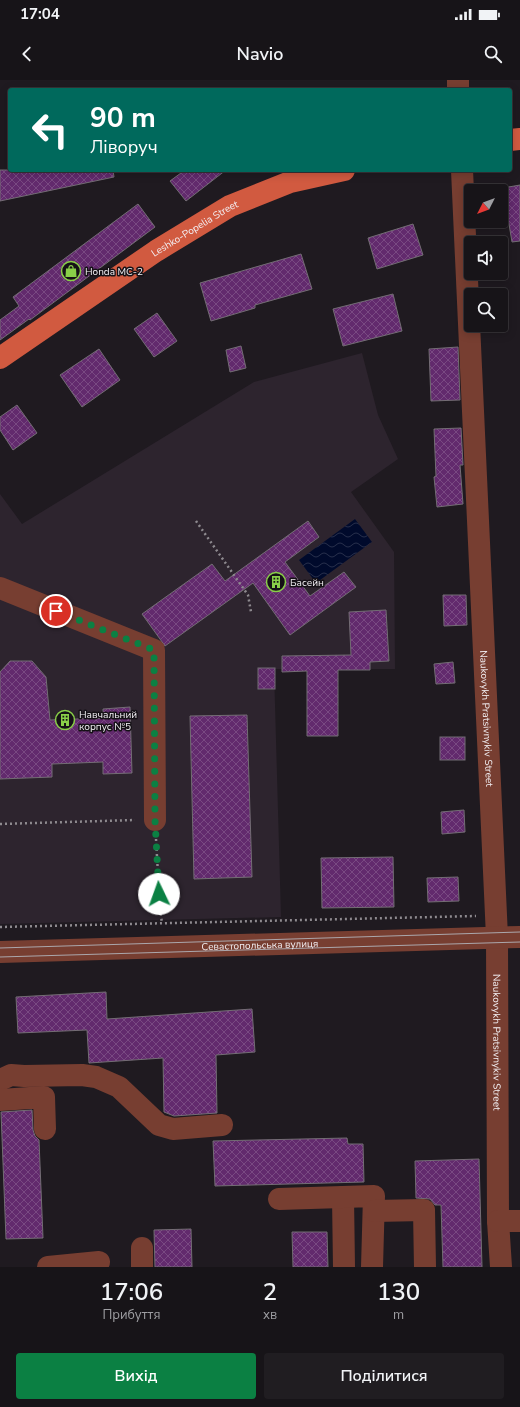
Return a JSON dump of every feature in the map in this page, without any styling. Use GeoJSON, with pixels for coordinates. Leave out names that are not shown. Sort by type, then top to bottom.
{"type":"FeatureCollection","features":[{"type":"Feature","properties":{"kind":"main road","name":"Leshko-Popelia Street"},"geometry":{"type":"LineString","coordinates":[[0,358],[156,251],[230,206],[290,182],[335,172]]}},
{"type":"Feature","properties":{"kind":"street","name":"Naukovykh Pratsivnykiv Street"},"geometry":{"type":"LineString","coordinates":[[462,172],[497,937],[508,1221],[501,1267]]}},
{"type":"Feature","properties":{"kind":"street"},"geometry":{"type":"LineString","coordinates":[[0,588],[154,650],[155,820]]}},
{"type":"Feature","properties":{"kind":"street","name":"Севастопольська вулиця"},"geometry":{"type":"LineString","coordinates":[[0,952],[520,937]]}},
{"type":"Feature","properties":{"kind":"street"},"geometry":{"type":"LineString","coordinates":[[0,1080],[10,1075],[82,1075],[96,1077],[119,1088],[159,1125],[173,1129],[222,1125]]}},
{"type":"Feature","properties":{"kind":"street"},"geometry":{"type":"LineString","coordinates":[[0,1100],[44,1097],[45,1129]]}},
{"type":"Feature","properties":{"kind":"street"},"geometry":{"type":"LineString","coordinates":[[279,1199],[374,1196],[372,1267]]}},
{"type":"Feature","properties":{"kind":"street"},"geometry":{"type":"LineString","coordinates":[[343,1197],[344,1267]]}},
{"type":"Feature","properties":{"kind":"street"},"geometry":{"type":"LineString","coordinates":[[374,1210],[424,1210],[425,1267]]}},
{"type":"Feature","properties":{"kind":"street"},"geometry":{"type":"LineString","coordinates":[[48,1267],[99,1262]]}},
{"type":"Feature","properties":{"kind":"path"},"geometry":{"type":"LineString","coordinates":[[196,521],[248,595],[251,612]]}},
{"type":"Feature","properties":{"kind":"path"},"geometry":{"type":"LineString","coordinates":[[0,824],[155,820],[160,910],[166,947]]}},
{"type":"Feature","properties":{"kind":"path"},"geometry":{"type":"LineString","coordinates":[[0,926],[496,915]]}},
{"type":"Feature","properties":{"kind":"shaded area"},"geometry":{"type":"Polygon","coordinates":[[[362,353],[378,415],[398,459],[351,492],[394,552],[395,669],[274,669],[281,917],[0,924],[0,494],[22,524],[254,382],[362,353]]]}},
{"type":"Feature","properties":{"kind":"water"},"geometry":{"type":"Polygon","coordinates":[[[355,519],[372,542],[316,583],[299,560],[355,519]]]}},
{"type":"Feature","properties":{"kind":"building"},"geometry":{"type":"Polygon","coordinates":[[[0,170],[8,170],[8,172],[113,172],[114,177],[0,201],[0,170]]]}},
{"type":"Feature","properties":{"kind":"building"},"geometry":{"type":"Polygon","coordinates":[[[182,172],[223,172],[186,201],[170,181],[182,172]]]}},
{"type":"Feature","properties":{"kind":"building"},"geometry":{"type":"Polygon","coordinates":[[[520,185],[520,241],[512,242],[508,218],[508,187],[520,185]]]}},
{"type":"Feature","properties":{"kind":"building"},"geometry":{"type":"Polygon","coordinates":[[[138,204],[155,227],[30,320],[29,319],[0,340],[0,320],[19,306],[13,297],[138,204]]]}},
{"type":"Feature","properties":{"kind":"building"},"geometry":{"type":"Polygon","coordinates":[[[413,224],[423,255],[377,269],[368,238],[413,224]]]}},
{"type":"Feature","properties":{"kind":"building"},"geometry":{"type":"Polygon","coordinates":[[[301,254],[312,289],[255,305],[255,308],[211,321],[200,283],[301,254]]]}},
{"type":"Feature","properties":{"kind":"building"},"geometry":{"type":"Polygon","coordinates":[[[393,294],[402,331],[343,346],[333,309],[393,294]]]}},
{"type":"Feature","properties":{"kind":"building"},"geometry":{"type":"Polygon","coordinates":[[[157,313],[177,341],[154,357],[134,329],[157,313]]]}},
{"type":"Feature","properties":{"kind":"building"},"geometry":{"type":"Polygon","coordinates":[[[241,346],[246,368],[230,372],[226,350],[241,346]]]}},
{"type":"Feature","properties":{"kind":"building"},"geometry":{"type":"Polygon","coordinates":[[[458,347],[460,400],[431,401],[429,349],[458,347]]]}},
{"type":"Feature","properties":{"kind":"building"},"geometry":{"type":"Polygon","coordinates":[[[99,349],[120,380],[82,407],[60,375],[99,349]]]}},
{"type":"Feature","properties":{"kind":"building"},"geometry":{"type":"Polygon","coordinates":[[[17,405],[37,433],[13,450],[0,430],[0,417],[17,405]]]}},
{"type":"Feature","properties":{"kind":"building"},"geometry":{"type":"Polygon","coordinates":[[[461,428],[463,465],[460,465],[463,504],[437,507],[434,477],[436,476],[434,429],[461,428]]]}},
{"type":"Feature","properties":{"kind":"building"},"geometry":{"type":"Polygon","coordinates":[[[308,521],[319,537],[285,562],[310,596],[344,572],[356,587],[290,635],[253,583],[165,646],[142,614],[212,564],[225,581],[308,521]]]}},
{"type":"Feature","properties":{"kind":"building"},"geometry":{"type":"Polygon","coordinates":[[[443,595],[466,595],[467,625],[444,626],[443,595]]]}},
{"type":"Feature","properties":{"kind":"building"},"geometry":{"type":"Polygon","coordinates":[[[386,610],[389,661],[370,662],[370,670],[338,670],[338,736],[307,736],[307,671],[282,672],[282,656],[351,655],[349,612],[386,610]]]}},
{"type":"Feature","properties":{"kind":"building","name":"Навчальний корпус №5"},"geometry":{"type":"Polygon","coordinates":[[[10,661],[32,661],[46,677],[50,720],[103,718],[103,709],[130,707],[132,773],[103,774],[103,762],[52,764],[52,777],[0,779],[0,672],[10,661]]]}},
{"type":"Feature","properties":{"kind":"building"},"geometry":{"type":"Polygon","coordinates":[[[453,662],[455,683],[436,684],[434,664],[453,662]]]}},
{"type":"Feature","properties":{"kind":"building"},"geometry":{"type":"Polygon","coordinates":[[[258,668],[275,668],[275,689],[258,689],[258,668]]]}},
{"type":"Feature","properties":{"kind":"building"},"geometry":{"type":"Polygon","coordinates":[[[247,715],[252,877],[194,879],[190,716],[247,715]]]}},
{"type":"Feature","properties":{"kind":"building"},"geometry":{"type":"Polygon","coordinates":[[[440,737],[465,737],[465,760],[440,760],[440,737]]]}},
{"type":"Feature","properties":{"kind":"building"},"geometry":{"type":"Polygon","coordinates":[[[464,810],[465,832],[442,834],[441,812],[464,810]]]}},
{"type":"Feature","properties":{"kind":"building"},"geometry":{"type":"Polygon","coordinates":[[[393,857],[394,907],[322,908],[321,858],[393,857]]]}},
{"type":"Feature","properties":{"kind":"building"},"geometry":{"type":"Polygon","coordinates":[[[458,877],[459,901],[428,902],[427,878],[458,877]]]}},
{"type":"Feature","properties":{"kind":"building"},"geometry":{"type":"Polygon","coordinates":[[[106,992],[107,1019],[252,1009],[255,1052],[216,1055],[217,1113],[174,1116],[164,1112],[163,1058],[89,1063],[87,1030],[18,1033],[16,997],[106,992]]]}},
{"type":"Feature","properties":{"kind":"building"},"geometry":{"type":"Polygon","coordinates":[[[32,1110],[33,1130],[35,1136],[39,1140],[43,1238],[6,1239],[1,1112],[32,1110]]]}},
{"type":"Feature","properties":{"kind":"building"},"geometry":{"type":"Polygon","coordinates":[[[347,1138],[348,1144],[363,1144],[364,1182],[215,1186],[213,1141],[347,1138]]]}},
{"type":"Feature","properties":{"kind":"building"},"geometry":{"type":"Polygon","coordinates":[[[479,1159],[482,1267],[443,1267],[441,1205],[435,1205],[430,1199],[416,1198],[415,1161],[479,1159]]]}},
{"type":"Feature","properties":{"kind":"building"},"geometry":{"type":"Polygon","coordinates":[[[191,1229],[192,1267],[155,1267],[154,1230],[191,1229]]]}},
{"type":"Feature","properties":{"kind":"building"},"geometry":{"type":"Polygon","coordinates":[[[292,1232],[327,1232],[328,1267],[293,1267],[292,1232]]]}},
{"type":"Feature","properties":{"kind":"tram line"},"geometry":{"type":"LineString","coordinates":[[0,948],[520,932]]}},
{"type":"Feature","properties":{"kind":"tram line"},"geometry":{"type":"LineString","coordinates":[[0,957],[520,942]]}},
{"type":"Feature","properties":{"kind":"place","name":"Honda МС-2"},"geometry":{"type":"Point","coordinates":[71,271]}},
{"type":"Feature","properties":{"kind":"place","name":"Басейн"},"geometry":{"type":"Point","coordinates":[276,582]}},
{"type":"Feature","properties":{"kind":"place","name":"Навчальний корпус №5"},"geometry":{"type":"Point","coordinates":[65,720]}},
{"type":"Feature","properties":{"kind":"route"},"geometry":{"type":"LineString","coordinates":[[56,611],[154,650],[155,820],[159,894]]}}]}
